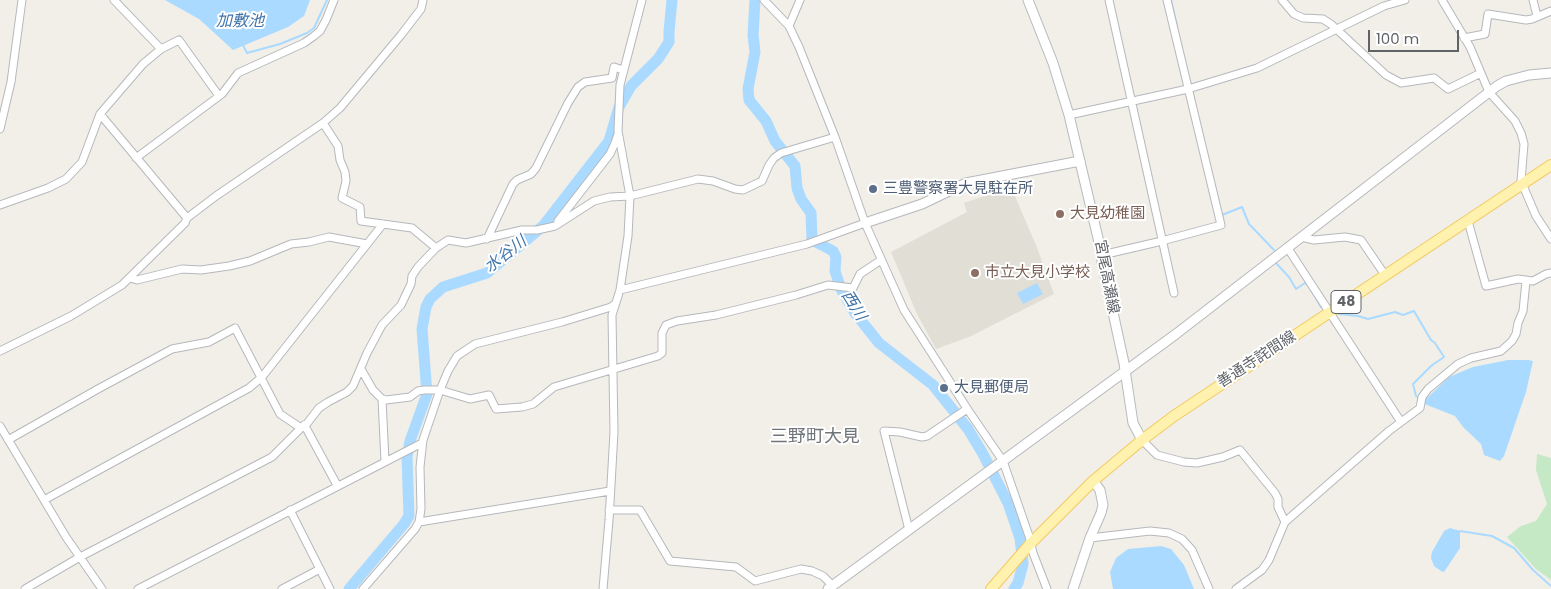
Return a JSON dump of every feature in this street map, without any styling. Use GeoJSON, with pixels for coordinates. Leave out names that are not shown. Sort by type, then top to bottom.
{"type":"FeatureCollection","features":[{"type":"Feature","properties":{"kind":"main road","name":"善通寺詫間線"},"geometry":{"type":"LineString","coordinates":[[991,589],[1031,543],[1093,481],[1142,440],[1174,416],[1551,165]]}},
{"type":"Feature","properties":{"kind":"street"},"geometry":{"type":"LineString","coordinates":[[0,129],[11,82],[22,0]]}},
{"type":"Feature","properties":{"kind":"street"},"geometry":{"type":"LineString","coordinates":[[114,0],[161,49]]}},
{"type":"Feature","properties":{"kind":"street"},"geometry":{"type":"LineString","coordinates":[[136,158],[219,96],[238,74],[304,44],[320,31],[334,0]]}},
{"type":"Feature","properties":{"kind":"street"},"geometry":{"type":"LineString","coordinates":[[0,351],[71,316],[122,285],[185,223],[187,218],[216,196],[323,124],[340,108],[401,35],[421,9],[423,0]]}},
{"type":"Feature","properties":{"kind":"street"},"geometry":{"type":"LineString","coordinates":[[555,226],[610,154],[615,144],[618,131],[620,84],[642,0]]}},
{"type":"Feature","properties":{"kind":"street"},"geometry":{"type":"LineString","coordinates":[[764,0],[789,26],[799,47],[835,137],[865,223],[904,310],[1003,461],[1047,589]]}},
{"type":"Feature","properties":{"kind":"street"},"geometry":{"type":"LineString","coordinates":[[789,26],[800,0]]}},
{"type":"Feature","properties":{"kind":"street","name":"宮尾高瀬線"},"geometry":{"type":"LineString","coordinates":[[1028,0],[1053,63],[1069,115],[1102,255],[1126,371],[1133,423],[1142,440]]}},
{"type":"Feature","properties":{"kind":"street"},"geometry":{"type":"LineString","coordinates":[[1109,0],[1174,293]]}},
{"type":"Feature","properties":{"kind":"street"},"geometry":{"type":"LineString","coordinates":[[1102,255],[1221,225],[1166,0]]}},
{"type":"Feature","properties":{"kind":"street"},"geometry":{"type":"LineString","coordinates":[[1282,0],[1294,14],[1303,18],[1323,19],[1338,30],[1386,76],[1400,84],[1434,78],[1448,89],[1481,73]]}},
{"type":"Feature","properties":{"kind":"street"},"geometry":{"type":"LineString","coordinates":[[1069,115],[1188,90],[1257,68],[1384,6],[1405,0]]}},
{"type":"Feature","properties":{"kind":"street"},"geometry":{"type":"LineString","coordinates":[[1442,0],[1464,38],[1489,92],[1515,122],[1521,133],[1524,144],[1522,185],[1536,216],[1551,239]]}},
{"type":"Feature","properties":{"kind":"street"},"geometry":{"type":"LineString","coordinates":[[1533,0],[1538,16]]}},
{"type":"Feature","properties":{"kind":"street"},"geometry":{"type":"LineString","coordinates":[[1464,38],[1485,34],[1488,14],[1526,20],[1551,11]]}},
{"type":"Feature","properties":{"kind":"street"},"geometry":{"type":"LineString","coordinates":[[0,205],[48,188],[66,179],[82,162],[100,114],[116,98],[143,64],[161,49],[179,40],[219,96]]}},
{"type":"Feature","properties":{"kind":"street"},"geometry":{"type":"LineString","coordinates":[[487,239],[513,184],[517,180],[531,174],[536,168],[568,103],[578,88],[585,82],[612,78],[614,67],[623,70]]}},
{"type":"Feature","properties":{"kind":"street"},"geometry":{"type":"LineString","coordinates":[[609,510],[640,510],[670,561],[736,567],[755,581],[801,569],[823,576],[835,586],[1176,334],[1489,92],[1506,81],[1551,72]]}},
{"type":"Feature","properties":{"kind":"street"},"geometry":{"type":"LineString","coordinates":[[100,114],[187,218]]}},
{"type":"Feature","properties":{"kind":"street"},"geometry":{"type":"LineString","coordinates":[[323,124],[338,146],[340,160],[345,172],[346,181],[342,198],[360,207],[361,221],[412,228],[436,248]]}},
{"type":"Feature","properties":{"kind":"street"},"geometry":{"type":"LineString","coordinates":[[603,589],[614,432],[612,316],[620,290],[628,236],[630,196],[618,131]]}},
{"type":"Feature","properties":{"kind":"street"},"geometry":{"type":"LineString","coordinates":[[25,589],[80,557],[272,457],[303,427],[319,408],[348,392],[353,386],[367,353],[382,325],[400,305],[411,284],[415,271],[436,248],[448,240],[466,243],[522,230],[537,230],[555,226],[594,201],[610,197],[630,196],[698,179],[713,181],[743,190],[762,181],[769,164],[781,153],[835,137]]}},
{"type":"Feature","properties":{"kind":"street"},"geometry":{"type":"LineString","coordinates":[[620,290],[807,244],[922,204],[966,183],[1080,161]]}},
{"type":"Feature","properties":{"kind":"street"},"geometry":{"type":"LineString","coordinates":[[1468,221],[1486,286],[1518,279],[1533,281],[1551,273]]}},
{"type":"Feature","properties":{"kind":"street"},"geometry":{"type":"LineString","coordinates":[[44,500],[249,388],[262,377],[384,224]]}},
{"type":"Feature","properties":{"kind":"street"},"geometry":{"type":"LineString","coordinates":[[130,278],[137,280],[182,269],[201,270],[229,266],[250,261],[291,244],[329,237],[367,244]]}},
{"type":"Feature","properties":{"kind":"street"},"geometry":{"type":"LineString","coordinates":[[1302,237],[1314,240],[1345,237],[1361,240],[1385,275]]}},
{"type":"Feature","properties":{"kind":"street"},"geometry":{"type":"LineString","coordinates":[[1287,247],[1401,422]]}},
{"type":"Feature","properties":{"kind":"street"},"geometry":{"type":"LineString","coordinates":[[361,369],[373,390],[382,399],[402,399],[410,397],[418,391],[440,390],[470,399],[489,396],[496,409],[533,404],[554,387],[658,356],[662,353],[662,333],[666,325],[676,321],[716,315],[828,285],[853,288],[860,274],[881,260]]}},
{"type":"Feature","properties":{"kind":"street"},"geometry":{"type":"LineString","coordinates":[[1236,589],[1262,570],[1269,560],[1285,522],[1401,422],[1420,408],[1422,397],[1428,389],[1458,364],[1471,358],[1501,351],[1512,340],[1516,334],[1523,311],[1526,281]]}},
{"type":"Feature","properties":{"kind":"street"},"geometry":{"type":"LineString","coordinates":[[363,589],[419,522],[421,509],[420,467],[422,443],[440,390],[457,356],[476,344],[562,322],[616,304]]}},
{"type":"Feature","properties":{"kind":"street"},"geometry":{"type":"LineString","coordinates":[[8,440],[172,349],[209,342],[235,328],[280,414],[303,427],[337,485]]}},
{"type":"Feature","properties":{"kind":"street"},"geometry":{"type":"LineString","coordinates":[[382,399],[385,461]]}},
{"type":"Feature","properties":{"kind":"street"},"geometry":{"type":"LineString","coordinates":[[909,530],[884,431],[900,432],[922,437],[927,436],[967,408]]}},
{"type":"Feature","properties":{"kind":"street"},"geometry":{"type":"LineString","coordinates":[[0,426],[44,500],[102,589]]}},
{"type":"Feature","properties":{"kind":"street"},"geometry":{"type":"LineString","coordinates":[[1142,440],[1157,455],[1184,462],[1197,463],[1223,457],[1240,450],[1278,499],[1278,507],[1285,522]]}},
{"type":"Feature","properties":{"kind":"street"},"geometry":{"type":"LineString","coordinates":[[138,589],[337,485],[422,443]]}},
{"type":"Feature","properties":{"kind":"street"},"geometry":{"type":"LineString","coordinates":[[1073,589],[1103,505],[1102,496],[1093,481]]}},
{"type":"Feature","properties":{"kind":"street"},"geometry":{"type":"LineString","coordinates":[[419,522],[610,491]]}},
{"type":"Feature","properties":{"kind":"street"},"geometry":{"type":"LineString","coordinates":[[290,510],[330,589]]}},
{"type":"Feature","properties":{"kind":"street"},"geometry":{"type":"LineString","coordinates":[[1090,538],[1150,531],[1169,533],[1182,540],[1192,550],[1209,589]]}},
{"type":"Feature","properties":{"kind":"street"},"geometry":{"type":"LineString","coordinates":[[282,589],[320,569]]}},
{"type":"Feature","properties":{"kind":"shaded area"},"geometry":{"type":"Polygon","coordinates":[[[1011,187],[1036,245],[1054,294],[969,337],[936,349],[917,314],[891,252],[967,212],[964,203],[1011,187]]]}},
{"type":"Feature","properties":{"kind":"green space"},"geometry":{"type":"Polygon","coordinates":[[[1537,454],[1551,458],[1551,580],[1536,569],[1507,537],[1521,526],[1536,521],[1547,504],[1536,470],[1537,454]]]}},
{"type":"Feature","properties":{"kind":"water","name":"加敷池"},"geometry":{"type":"Polygon","coordinates":[[[165,0],[310,0],[304,16],[288,27],[233,50],[199,19],[165,0]]]}},
{"type":"Feature","properties":{"kind":"water"},"geometry":{"type":"Polygon","coordinates":[[[1037,283],[1043,294],[1023,304],[1017,293],[1037,283]]]}},
{"type":"Feature","properties":{"kind":"water"},"geometry":{"type":"Polygon","coordinates":[[[1508,360],[1533,361],[1526,392],[1504,456],[1500,461],[1484,455],[1481,444],[1463,427],[1455,416],[1422,403],[1424,398],[1427,398],[1449,377],[1473,367],[1508,360]]]}},
{"type":"Feature","properties":{"kind":"water"},"geometry":{"type":"Polygon","coordinates":[[[1450,528],[1460,531],[1460,548],[1444,572],[1434,566],[1431,558],[1432,552],[1444,531],[1450,528]]]}},
{"type":"Feature","properties":{"kind":"water"},"geometry":{"type":"Polygon","coordinates":[[[1161,546],[1171,549],[1184,565],[1194,589],[1113,589],[1110,572],[1116,558],[1128,549],[1161,546]]]}},
{"type":"Feature","properties":{"kind":"waterway"},"geometry":{"type":"LineString","coordinates":[[242,43],[247,53],[280,44],[307,33],[314,28],[327,0]]}},
{"type":"Feature","properties":{"kind":"waterway","name":"水谷川"},"geometry":{"type":"LineString","coordinates":[[349,589],[409,516],[407,457],[410,441],[427,394],[422,329],[426,307],[430,299],[443,287],[487,273],[543,226],[609,141],[619,107],[631,86],[658,59],[669,42],[672,0]]}},
{"type":"Feature","properties":{"kind":"waterway","name":"西川"},"geometry":{"type":"LineString","coordinates":[[755,0],[753,35],[755,52],[748,89],[749,100],[766,121],[775,141],[795,166],[797,188],[801,199],[811,213],[812,240],[833,251],[836,257],[835,271],[841,289],[855,313],[879,343],[933,385],[968,429],[983,454],[1008,503],[1020,538],[1023,564],[1018,583],[1014,589]]}},
{"type":"Feature","properties":{"kind":"waterway"},"geometry":{"type":"LineString","coordinates":[[1171,0],[1177,26]]}},
{"type":"Feature","properties":{"kind":"waterway"},"geometry":{"type":"LineString","coordinates":[[1222,215],[1242,207],[1249,224],[1274,250]]}},
{"type":"Feature","properties":{"kind":"waterway"},"geometry":{"type":"LineString","coordinates":[[1274,261],[1289,277],[1296,289],[1305,283],[1308,285],[1321,307]]}},
{"type":"Feature","properties":{"kind":"waterway"},"geometry":{"type":"LineString","coordinates":[[1339,314],[1368,319],[1395,312],[1403,315],[1414,311],[1431,340],[1444,357],[1431,366],[1413,384],[1416,396],[1419,398]]}},
{"type":"Feature","properties":{"kind":"waterway"},"geometry":{"type":"LineString","coordinates":[[1460,531],[1492,536],[1514,548],[1533,570],[1551,586]]}},
{"type":"Feature","properties":{"kind":"place","name":"三豊警察署大見駐在所"},"geometry":{"type":"Point","coordinates":[873,189]}},
{"type":"Feature","properties":{"kind":"place","name":"大見幼稚園"},"geometry":{"type":"Point","coordinates":[1060,214]}},
{"type":"Feature","properties":{"kind":"place","name":"市立大見小学校"},"geometry":{"type":"Point","coordinates":[975,273]}},
{"type":"Feature","properties":{"kind":"place","name":"大見郵便局"},"geometry":{"type":"Point","coordinates":[944,388]}},
{"type":"Feature","properties":{"kind":"district","name":"三野町大見"},"geometry":{"type":"Point","coordinates":[815,437]}}]}
